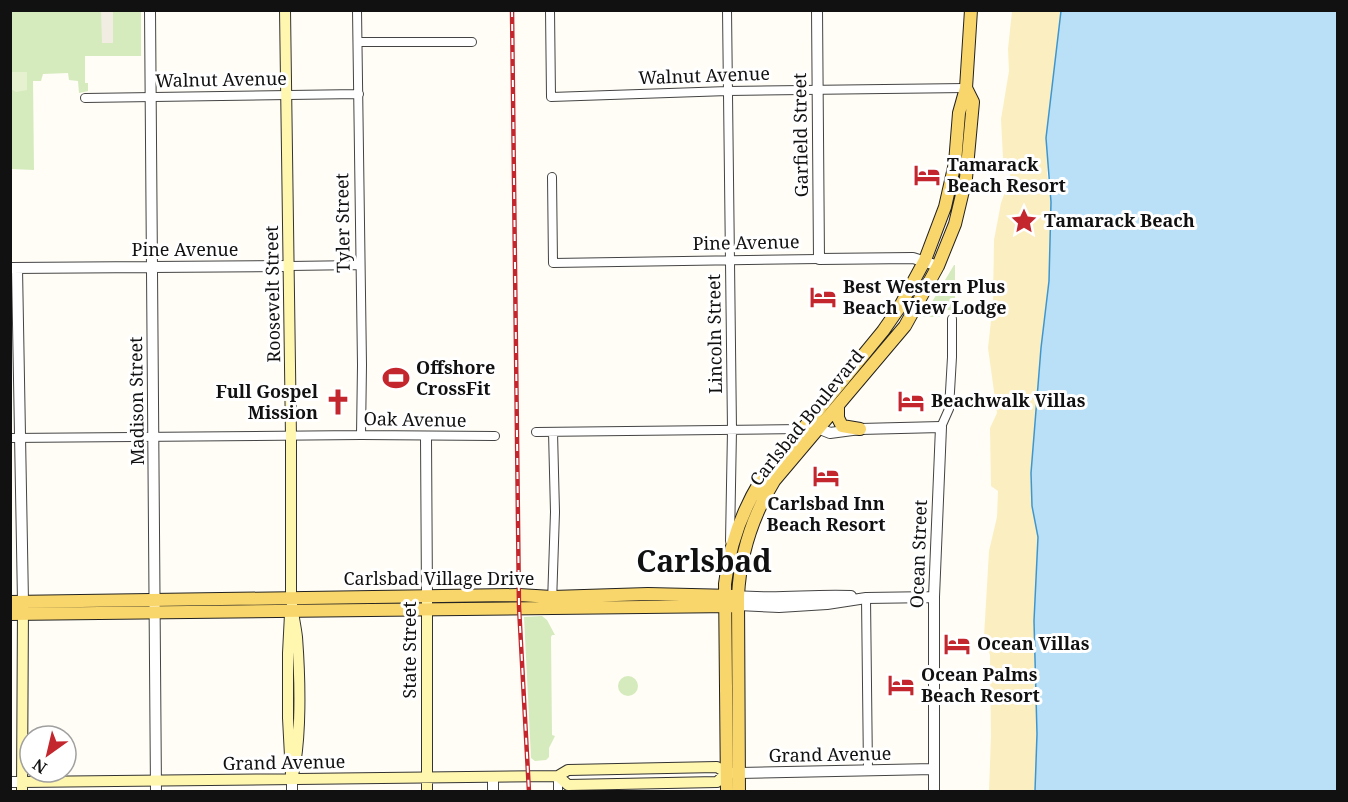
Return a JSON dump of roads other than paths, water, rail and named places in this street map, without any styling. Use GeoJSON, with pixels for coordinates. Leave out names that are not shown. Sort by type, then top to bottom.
{"type":"FeatureCollection","features":[{"type":"Feature","properties":{"kind":"main road","name":"Roosevelt Street"},"geometry":{"type":"LineString","coordinates":[[285,10],[291,605],[297,641],[298,714],[297,761],[292,779]]}},
{"type":"Feature","properties":{"kind":"main road","name":"Carlsbad Boulevard"},"geometry":{"type":"LineString","coordinates":[[739,792],[733,773],[730,548],[741,516],[768,470],[891,320],[926,260],[945,207],[955,163],[959,113],[966,87],[971,10]]}},
{"type":"Feature","properties":{"kind":"main road","name":"Carlsbad Boulevard"},"geometry":{"type":"LineString","coordinates":[[732,601],[748,536],[763,500],[785,468],[904,326],[938,266],[955,224],[966,178],[973,102],[966,87]]}},
{"type":"Feature","properties":{"kind":"main road"},"geometry":{"type":"LineString","coordinates":[[820,429],[816,422],[826,408],[832,392]]}},
{"type":"Feature","properties":{"kind":"main road"},"geometry":{"type":"LineString","coordinates":[[838,406],[838,418],[842,426],[860,429]]}},
{"type":"Feature","properties":{"kind":"main road"},"geometry":{"type":"LineString","coordinates":[[785,468],[802,429]]}},
{"type":"Feature","properties":{"kind":"main road","name":"Carlsbad Village Drive"},"geometry":{"type":"LineString","coordinates":[[17,608],[732,601]]}},
{"type":"Feature","properties":{"kind":"main road","name":"State Street"},"geometry":{"type":"LineString","coordinates":[[427,603],[425,617],[427,792]]}},
{"type":"Feature","properties":{"kind":"main road"},"geometry":{"type":"LineString","coordinates":[[17,608],[18,785]]}},
{"type":"Feature","properties":{"kind":"main road","name":"Grand Avenue"},"geometry":{"type":"LineString","coordinates":[[18,785],[156,786],[292,779],[558,776],[568,770],[649,767],[717,767],[733,773]]}},
{"type":"Feature","properties":{"kind":"main road","name":"Carlsbad Boulevard"},"geometry":{"type":"LineString","coordinates":[[727,792],[733,773]]}},
{"type":"Feature","properties":{"kind":"street","name":"Madison Street"},"geometry":{"type":"LineString","coordinates":[[150,10],[156,786]]}},
{"type":"Feature","properties":{"kind":"street","name":"Tyler Street"},"geometry":{"type":"LineString","coordinates":[[357,10],[361,435]]}},
{"type":"Feature","properties":{"kind":"street","name":"Walnut Avenue"},"geometry":{"type":"LineString","coordinates":[[550,10],[551,97],[966,87]]}},
{"type":"Feature","properties":{"kind":"street","name":"Lincoln Street"},"geometry":{"type":"LineString","coordinates":[[727,10],[732,430],[730,548]]}},
{"type":"Feature","properties":{"kind":"street","name":"Garfield Street"},"geometry":{"type":"LineString","coordinates":[[817,10],[819,259]]}},
{"type":"Feature","properties":{"kind":"street"},"geometry":{"type":"LineString","coordinates":[[358,42],[472,42]]}},
{"type":"Feature","properties":{"kind":"street","name":"Walnut Avenue"},"geometry":{"type":"LineString","coordinates":[[85,98],[358,94]]}},
{"type":"Feature","properties":{"kind":"street","name":"Pine Avenue"},"geometry":{"type":"LineString","coordinates":[[552,177],[554,263],[913,258],[926,260],[938,266]]}},
{"type":"Feature","properties":{"kind":"street","name":"Pine Avenue"},"geometry":{"type":"LineString","coordinates":[[14,268],[360,265]]}},
{"type":"Feature","properties":{"kind":"street"},"geometry":{"type":"LineString","coordinates":[[14,268],[17,608]]}},
{"type":"Feature","properties":{"kind":"street","name":"Ocean Street"},"geometry":{"type":"LineString","coordinates":[[934,792],[934,597],[941,427],[949,409],[952,319]]}},
{"type":"Feature","properties":{"kind":"street"},"geometry":{"type":"LineString","coordinates":[[820,429],[830,433],[860,429],[941,427]]}},
{"type":"Feature","properties":{"kind":"street"},"geometry":{"type":"LineString","coordinates":[[536,432],[802,429]]}},
{"type":"Feature","properties":{"kind":"street"},"geometry":{"type":"LineString","coordinates":[[552,602],[555,512],[553,432]]}},
{"type":"Feature","properties":{"kind":"street","name":"Oak Avenue"},"geometry":{"type":"LineString","coordinates":[[15,438],[495,436]]}},
{"type":"Feature","properties":{"kind":"street","name":"State Street"},"geometry":{"type":"LineString","coordinates":[[426,437],[427,603]]}},
{"type":"Feature","properties":{"kind":"street","name":"Carlsbad Village Drive"},"geometry":{"type":"LineString","coordinates":[[732,601],[779,607],[827,604],[866,598],[934,597]]}},
{"type":"Feature","properties":{"kind":"street"},"geometry":{"type":"LineString","coordinates":[[866,598],[868,770]]}},
{"type":"Feature","properties":{"kind":"street","name":"Grand Avenue"},"geometry":{"type":"LineString","coordinates":[[733,773],[934,769]]}},
{"type":"Feature","properties":{"kind":"street"},"geometry":{"type":"LineString","coordinates":[[558,776],[558,792]]}},
{"type":"Feature","properties":{"kind":"street"},"geometry":{"type":"LineString","coordinates":[[487,792],[490,777]]}},
{"type":"Feature","properties":{"kind":"street"},"geometry":{"type":"LineString","coordinates":[[490,777],[493,792]]}},
{"type":"Feature","properties":{"kind":"street","name":"Roosevelt Street"},"geometry":{"type":"LineString","coordinates":[[292,779],[292,792]]}},
{"type":"Feature","properties":{"kind":"water"},"geometry":{"type":"Polygon","coordinates":[[[1061,11],[1337,11],[1337,791],[1035,791],[1037,734],[1034,621],[1038,537],[1032,506],[1031,473],[1049,281],[1051,202],[1046,138],[1061,11]]]}},
{"type":"Feature","properties":{"kind":"railway"},"geometry":{"type":"LineString","coordinates":[[512,10],[519,607],[529,792]]}},
{"type":"Feature","properties":{"kind":"place","name":"Tamarack Beach Resort"},"geometry":{"type":"Point","coordinates":[927,175]}},
{"type":"Feature","properties":{"kind":"place","name":"Tamarack Beach"},"geometry":{"type":"Point","coordinates":[1024,221]}},
{"type":"Feature","properties":{"kind":"place","name":"Best Western Plus Beach View Lodge"},"geometry":{"type":"Point","coordinates":[823,297]}},
{"type":"Feature","properties":{"kind":"place","name":"Offshore CrossFit"},"geometry":{"type":"Point","coordinates":[396,378]}},
{"type":"Feature","properties":{"kind":"place","name":"Beachwalk Villas"},"geometry":{"type":"Point","coordinates":[911,401]}},
{"type":"Feature","properties":{"kind":"place","name":"Full Gospel Mission"},"geometry":{"type":"Point","coordinates":[338,402]}},
{"type":"Feature","properties":{"kind":"place","name":"Carlsbad Inn Beach Resort"},"geometry":{"type":"Point","coordinates":[826,476]}},
{"type":"Feature","properties":{"kind":"place","name":"Ocean Villas"},"geometry":{"type":"Point","coordinates":[957,644]}},
{"type":"Feature","properties":{"kind":"place","name":"Ocean Palms Beach Resort"},"geometry":{"type":"Point","coordinates":[901,685]}},
{"type":"Feature","properties":{"kind":"district","name":"Carlsbad"},"geometry":{"type":"Point","coordinates":[704,562]}}]}
